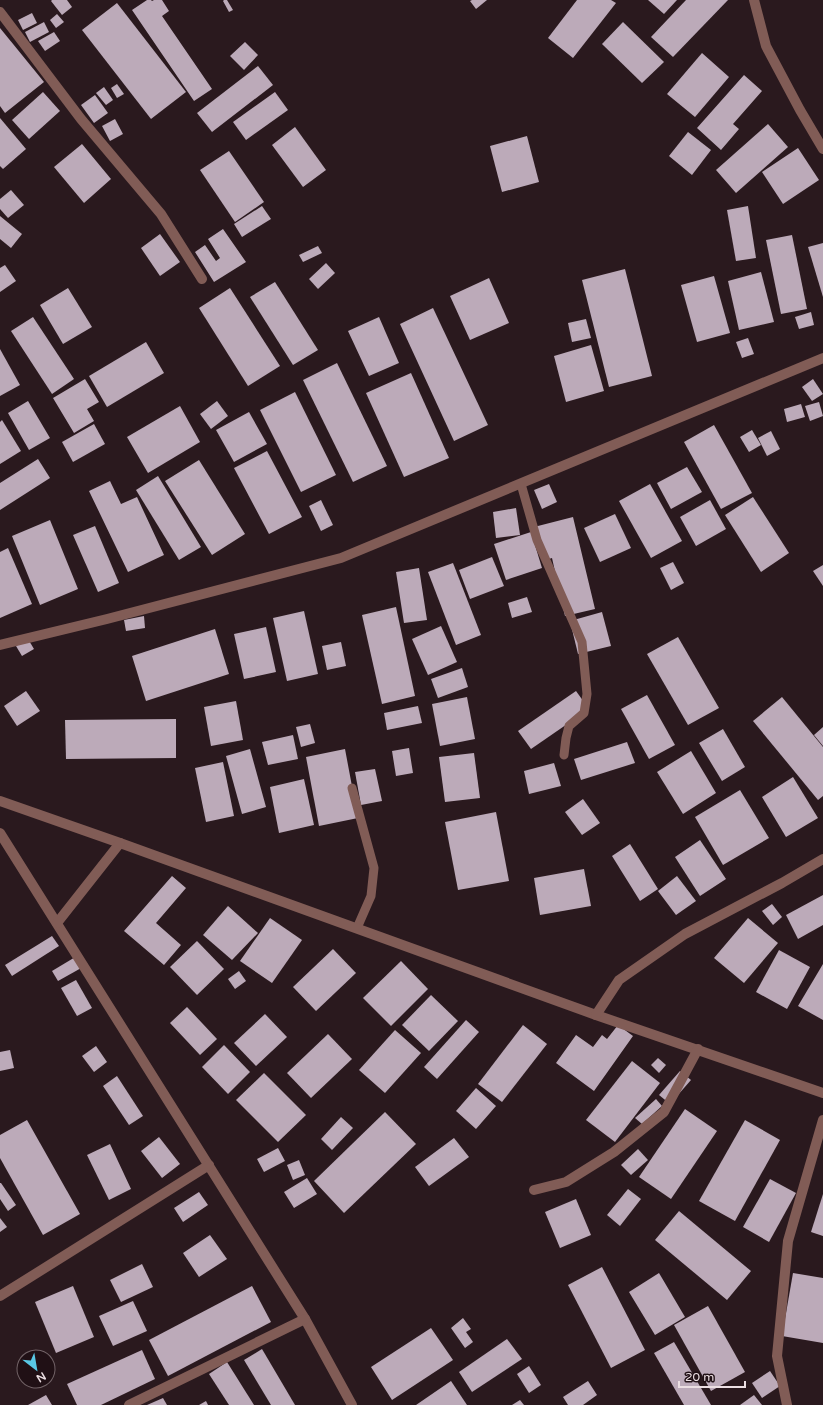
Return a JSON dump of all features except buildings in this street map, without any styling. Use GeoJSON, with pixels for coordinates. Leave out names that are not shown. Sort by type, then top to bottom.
{"type":"FeatureCollection","features":[{"type":"Feature","properties":{"kind":"street"},"geometry":{"type":"LineString","coordinates":[[754,0],[766,46],[823,149]]}},
{"type":"Feature","properties":{"kind":"street"},"geometry":{"type":"LineString","coordinates":[[0,12],[81,119],[161,214],[202,279]]}},
{"type":"Feature","properties":{"kind":"street"},"geometry":{"type":"LineString","coordinates":[[0,645],[341,558],[823,358]]}},
{"type":"Feature","properties":{"kind":"street"},"geometry":{"type":"LineString","coordinates":[[0,801],[596,1015],[823,1093]]}},
{"type":"Feature","properties":{"kind":"street"},"geometry":{"type":"LineString","coordinates":[[0,832],[305,1319],[352,1405]]}},
{"type":"Feature","properties":{"kind":"street"},"geometry":{"type":"LineString","coordinates":[[57,923],[120,843]]}},
{"type":"Feature","properties":{"kind":"street"},"geometry":{"type":"LineString","coordinates":[[596,1015],[619,980],[685,934],[782,883],[823,859]]}},
{"type":"Feature","properties":{"kind":"street"},"geometry":{"type":"LineString","coordinates":[[534,1190],[566,1182],[614,1152],[664,1112],[698,1049]]}},
{"type":"Feature","properties":{"kind":"street"},"geometry":{"type":"LineString","coordinates":[[787,1405],[777,1356],[788,1241],[823,1120]]}},
{"type":"Feature","properties":{"kind":"street"},"geometry":{"type":"LineString","coordinates":[[0,1296],[209,1166]]}},
{"type":"Feature","properties":{"kind":"street"},"geometry":{"type":"LineString","coordinates":[[129,1405],[305,1319]]}},
{"type":"Feature","properties":{"kind":"lane"},"geometry":{"type":"LineString","coordinates":[[521,484],[537,540],[582,642],[587,694],[584,713],[569,726],[564,755]]}},
{"type":"Feature","properties":{"kind":"lane"},"geometry":{"type":"LineString","coordinates":[[352,788],[374,868],[371,896],[357,928]]}}]}
